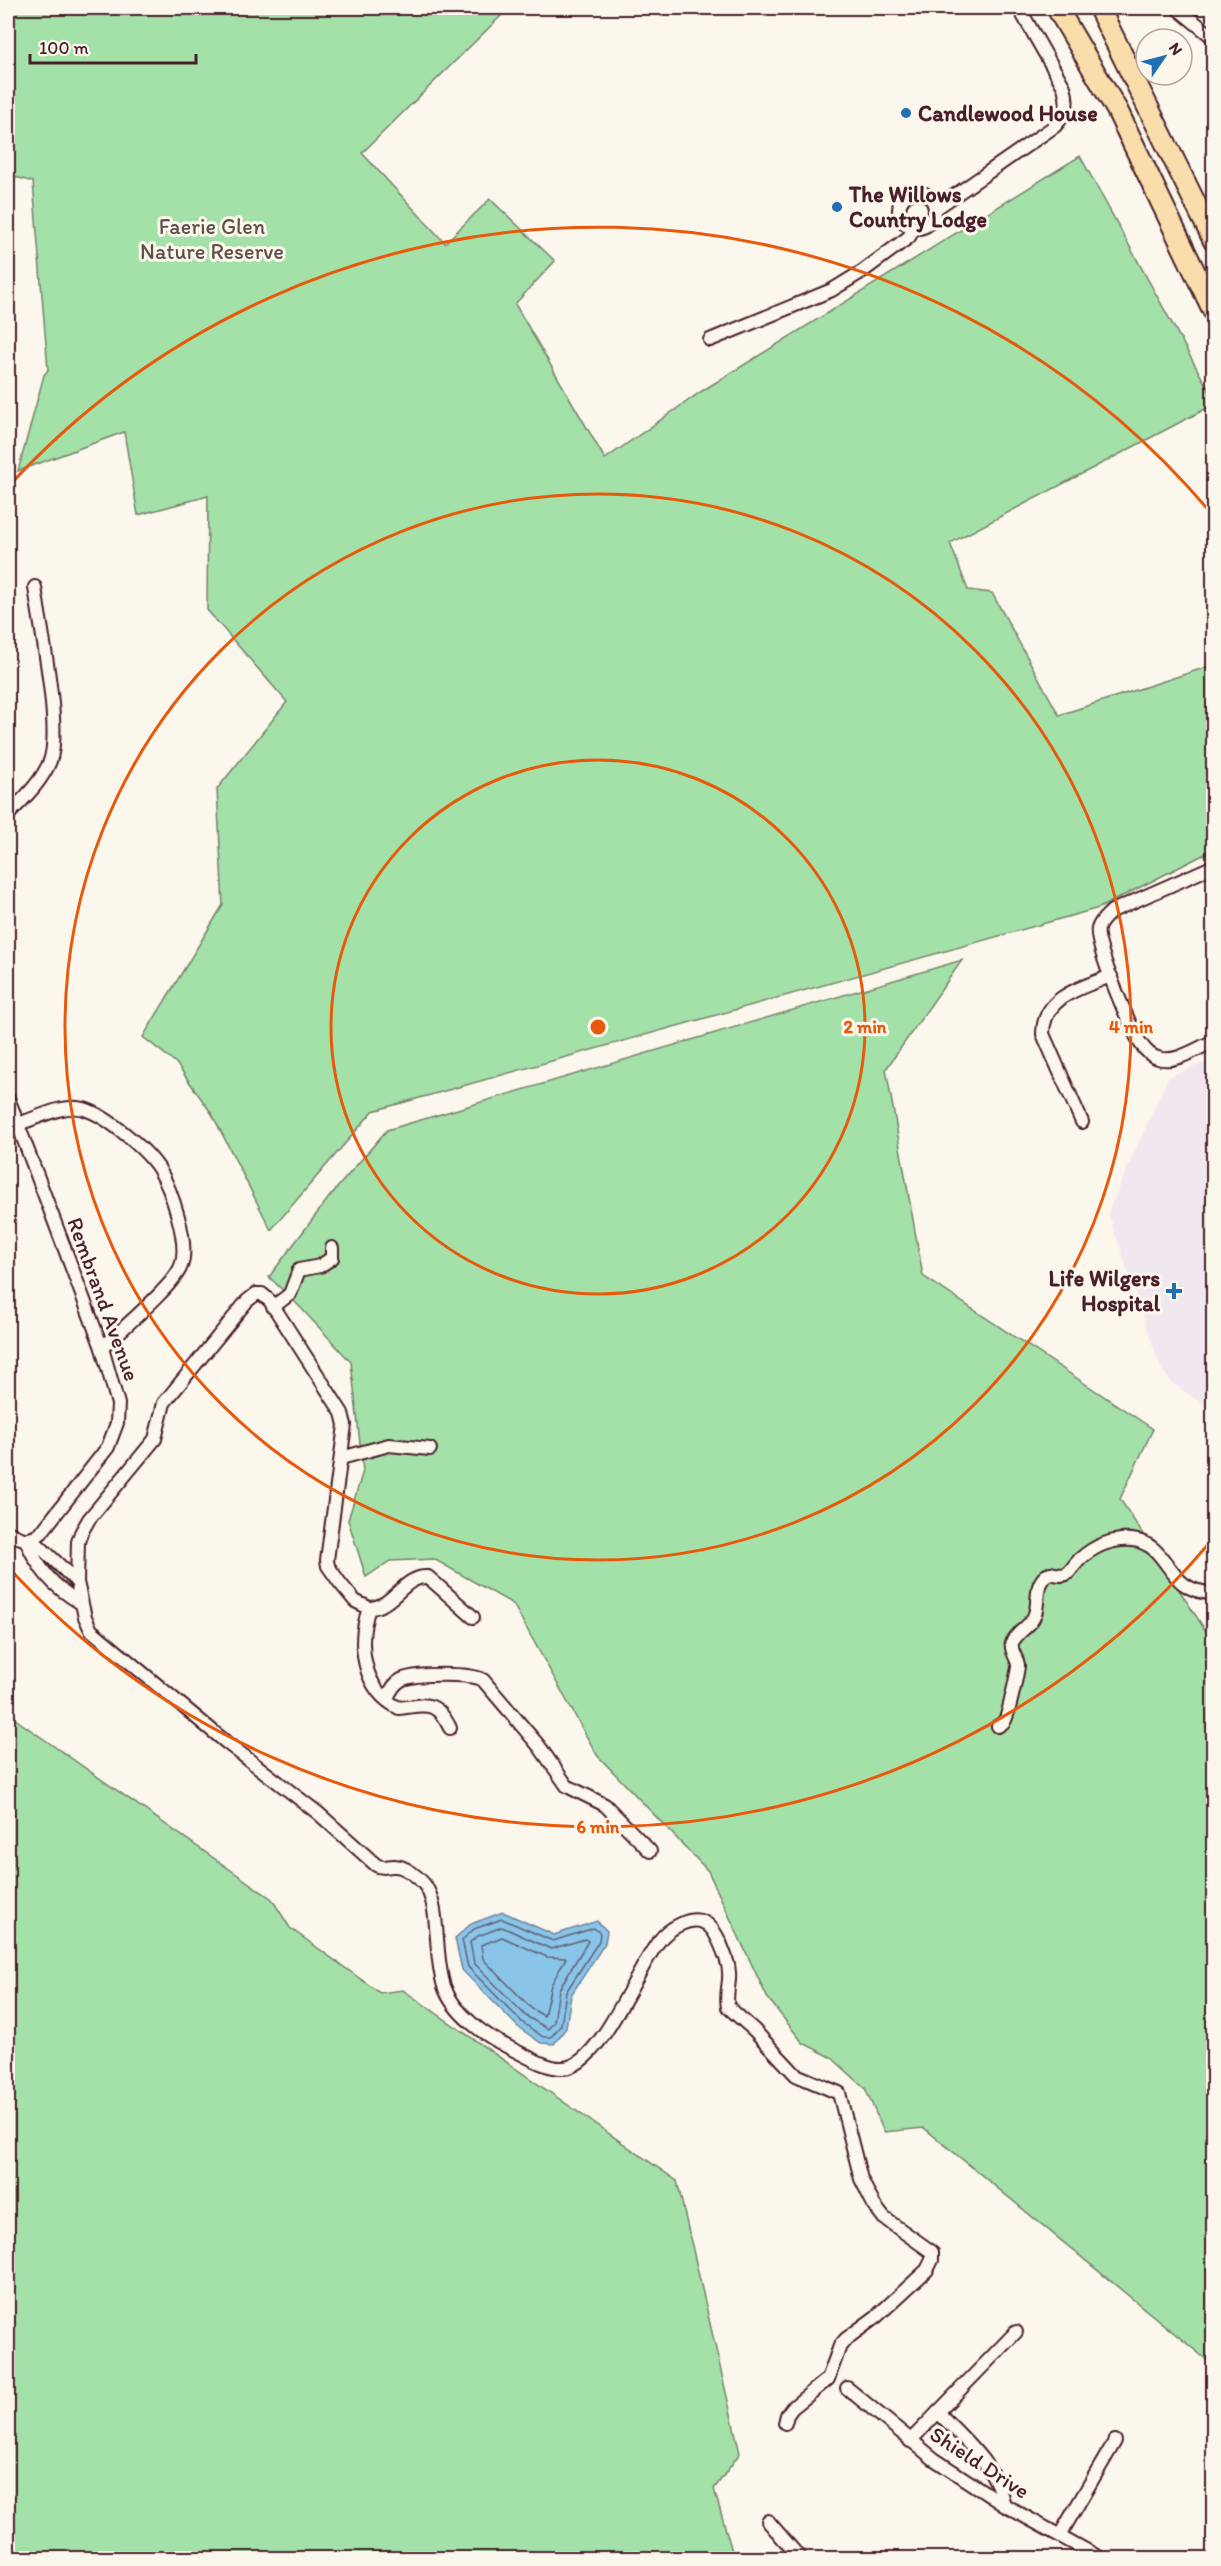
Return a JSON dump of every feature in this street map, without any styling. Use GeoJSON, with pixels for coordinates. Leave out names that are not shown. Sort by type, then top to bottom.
{"type":"FeatureCollection","features":[{"type":"Feature","properties":{"kind":"main road"},"geometry":{"type":"LineString","coordinates":[[1057,8],[1117,110],[1214,312]]}},
{"type":"Feature","properties":{"kind":"main road"},"geometry":{"type":"LineString","coordinates":[[1099,8],[1214,242]]}},
{"type":"Feature","properties":{"kind":"main road"},"geometry":{"type":"LineString","coordinates":[[1196,205],[1214,257]]}},
{"type":"Feature","properties":{"kind":"street"},"geometry":{"type":"LineString","coordinates":[[935,209],[931,199],[922,193],[906,196],[900,205],[901,217],[908,225],[914,228],[929,224],[935,209],[1054,126],[1065,114],[1068,100],[1064,87],[1019,8]]}},
{"type":"Feature","properties":{"kind":"street"},"geometry":{"type":"LineString","coordinates":[[1177,8],[1214,38]]}},
{"type":"Feature","properties":{"kind":"street"},"geometry":{"type":"LineString","coordinates":[[710,340],[832,290],[863,271],[909,237],[914,228]]}},
{"type":"Feature","properties":{"kind":"street"},"geometry":{"type":"LineString","coordinates":[[8,815],[39,782],[52,754],[54,731],[35,587]]}},
{"type":"Feature","properties":{"kind":"street"},"geometry":{"type":"LineString","coordinates":[[1214,866],[1112,911],[1102,920],[1098,928],[1098,941],[1111,976],[1139,1042],[1148,1053],[1165,1060],[1214,1041]]}},
{"type":"Feature","properties":{"kind":"street"},"geometry":{"type":"LineString","coordinates":[[1082,1122],[1043,1034],[1043,1022],[1047,1012],[1057,1001],[1076,990],[1111,976]]}},
{"type":"Feature","properties":{"kind":"street","name":"Rembrand Avenue"},"geometry":{"type":"LineString","coordinates":[[8,1098],[102,1348],[118,1404],[117,1423],[104,1454],[33,1537]]}},
{"type":"Feature","properties":{"kind":"street"},"geometry":{"type":"LineString","coordinates":[[18,1124],[67,1108],[84,1108],[112,1125],[150,1159],[163,1176],[182,1233],[182,1265],[172,1281],[102,1348]]}},
{"type":"Feature","properties":{"kind":"street"},"geometry":{"type":"LineString","coordinates":[[273,1307],[290,1294],[299,1270],[323,1265],[332,1258],[332,1248]]}},
{"type":"Feature","properties":{"kind":"street"},"geometry":{"type":"LineString","coordinates":[[472,1617],[433,1579],[422,1576],[412,1581],[384,1605],[369,1608],[355,1601],[328,1566],[327,1546],[345,1425],[341,1409],[262,1294],[255,1294],[247,1301],[164,1403],[155,1439],[89,1520],[78,1542],[77,1581],[81,1603],[87,1623],[99,1637],[227,1743],[318,1813],[373,1863],[380,1868],[400,1866],[422,1882],[430,1896],[435,1913],[442,1979],[448,1995],[467,2018],[490,2037],[509,2048],[558,2068],[569,2068],[578,2064],[602,2036],[663,1936],[688,1921],[698,1919],[708,1924],[728,1965],[730,1981],[728,2007],[754,2030],[796,2075],[839,2092],[861,2179],[874,2205],[884,2217],[932,2252],[932,2260],[927,2270],[883,2312],[846,2339],[840,2346],[828,2379],[792,2408],[785,2423]]}},
{"type":"Feature","properties":{"kind":"street"},"geometry":{"type":"LineString","coordinates":[[341,1458],[389,1445],[430,1449]]}},
{"type":"Feature","properties":{"kind":"street"},"geometry":{"type":"LineString","coordinates":[[1214,1518],[1214,1528]]}},
{"type":"Feature","properties":{"kind":"street"},"geometry":{"type":"LineString","coordinates":[[8,1532],[33,1537],[77,1581]]}},
{"type":"Feature","properties":{"kind":"street"},"geometry":{"type":"LineString","coordinates":[[33,1537],[42,1572],[58,1589],[81,1603]]}},
{"type":"Feature","properties":{"kind":"street"},"geometry":{"type":"LineString","coordinates":[[998,1726],[1006,1719],[1017,1676],[1018,1666],[1011,1650],[1013,1642],[1030,1625],[1035,1616],[1038,1585],[1042,1577],[1050,1573],[1060,1575],[1068,1573],[1083,1557],[1114,1539],[1135,1540],[1155,1548],[1180,1583],[1192,1590],[1209,1593]]}},
{"type":"Feature","properties":{"kind":"street"},"geometry":{"type":"LineString","coordinates":[[369,1608],[365,1624],[364,1665],[371,1682],[387,1699],[400,1708],[417,1704],[431,1706],[444,1716],[450,1728]]}},
{"type":"Feature","properties":{"kind":"street"},"geometry":{"type":"LineString","coordinates":[[387,1699],[394,1687],[406,1678],[462,1674],[476,1676],[483,1680],[539,1746],[567,1786],[605,1805],[650,1851]]}},
{"type":"Feature","properties":{"kind":"street"},"geometry":{"type":"LineString","coordinates":[[910,2441],[1016,2332]]}},
{"type":"Feature","properties":{"kind":"street","name":"Shield Drive"},"geometry":{"type":"LineString","coordinates":[[847,2388],[910,2441],[1004,2505],[1100,2559]]}},
{"type":"Feature","properties":{"kind":"street"},"geometry":{"type":"LineString","coordinates":[[938,2412],[988,2466],[1000,2486],[1004,2505]]}},
{"type":"Feature","properties":{"kind":"street"},"geometry":{"type":"LineString","coordinates":[[1060,2535],[1115,2441]]}},
{"type":"Feature","properties":{"kind":"street"},"geometry":{"type":"LineString","coordinates":[[768,2521],[800,2559]]}},
{"type":"Feature","properties":{"kind":"shaded area","name":"Life Wilgers Hospital"},"geometry":{"type":"Polygon","coordinates":[[[1213,1059],[1213,1411],[1172,1383],[1161,1369],[1108,1212],[1168,1077],[1213,1059]]]}},
{"type":"Feature","properties":{"kind":"green space","name":"Faerie Glen Nature Reserve"},"geometry":{"type":"Polygon","coordinates":[[[8,8],[509,8],[362,153],[445,243],[490,199],[555,261],[515,304],[605,459],[702,391],[1080,156],[1213,398],[1213,405],[950,543],[968,590],[992,593],[1059,715],[1213,665],[1213,850],[1099,908],[373,1111],[271,1230],[212,1114],[176,1063],[143,1037],[223,905],[217,789],[287,702],[207,610],[208,496],[138,515],[124,432],[18,471],[44,375],[48,370],[33,182],[8,175],[8,8]]]}},
{"type":"Feature","properties":{"kind":"green space"},"geometry":{"type":"Polygon","coordinates":[[[962,960],[886,1069],[923,1276],[1153,1429],[1120,1499],[1213,1642],[1213,2365],[924,2128],[884,2132],[865,2088],[831,2057],[803,2043],[767,1997],[708,1871],[597,1755],[513,1604],[434,1559],[390,1561],[366,1577],[348,1520],[363,1471],[351,1362],[269,1277],[330,1196],[387,1130],[962,960]]]}},
{"type":"Feature","properties":{"kind":"green space"},"geometry":{"type":"Polygon","coordinates":[[[8,1714],[272,1899],[290,1928],[380,1993],[403,1990],[677,2181],[740,2453],[714,2489],[734,2558],[8,2558],[8,1714]]]}},
{"type":"Feature","properties":{"kind":"water"},"geometry":{"type":"Polygon","coordinates":[[[503,1912],[554,1935],[597,1921],[607,1931],[605,1943],[571,1995],[566,2028],[554,2044],[541,2043],[518,2027],[462,1970],[455,1938],[471,1924],[503,1912]]]}},
{"type":"Feature","properties":{"kind":"place","name":"Candlewood House"},"geometry":{"type":"Point","coordinates":[906,113]}},
{"type":"Feature","properties":{"kind":"place","name":"The Willows Country Lodge"},"geometry":{"type":"Point","coordinates":[837,207]}},
{"type":"Feature","properties":{"kind":"place","name":"Life Wilgers Hospital"},"geometry":{"type":"Point","coordinates":[1174,1291]}}]}
